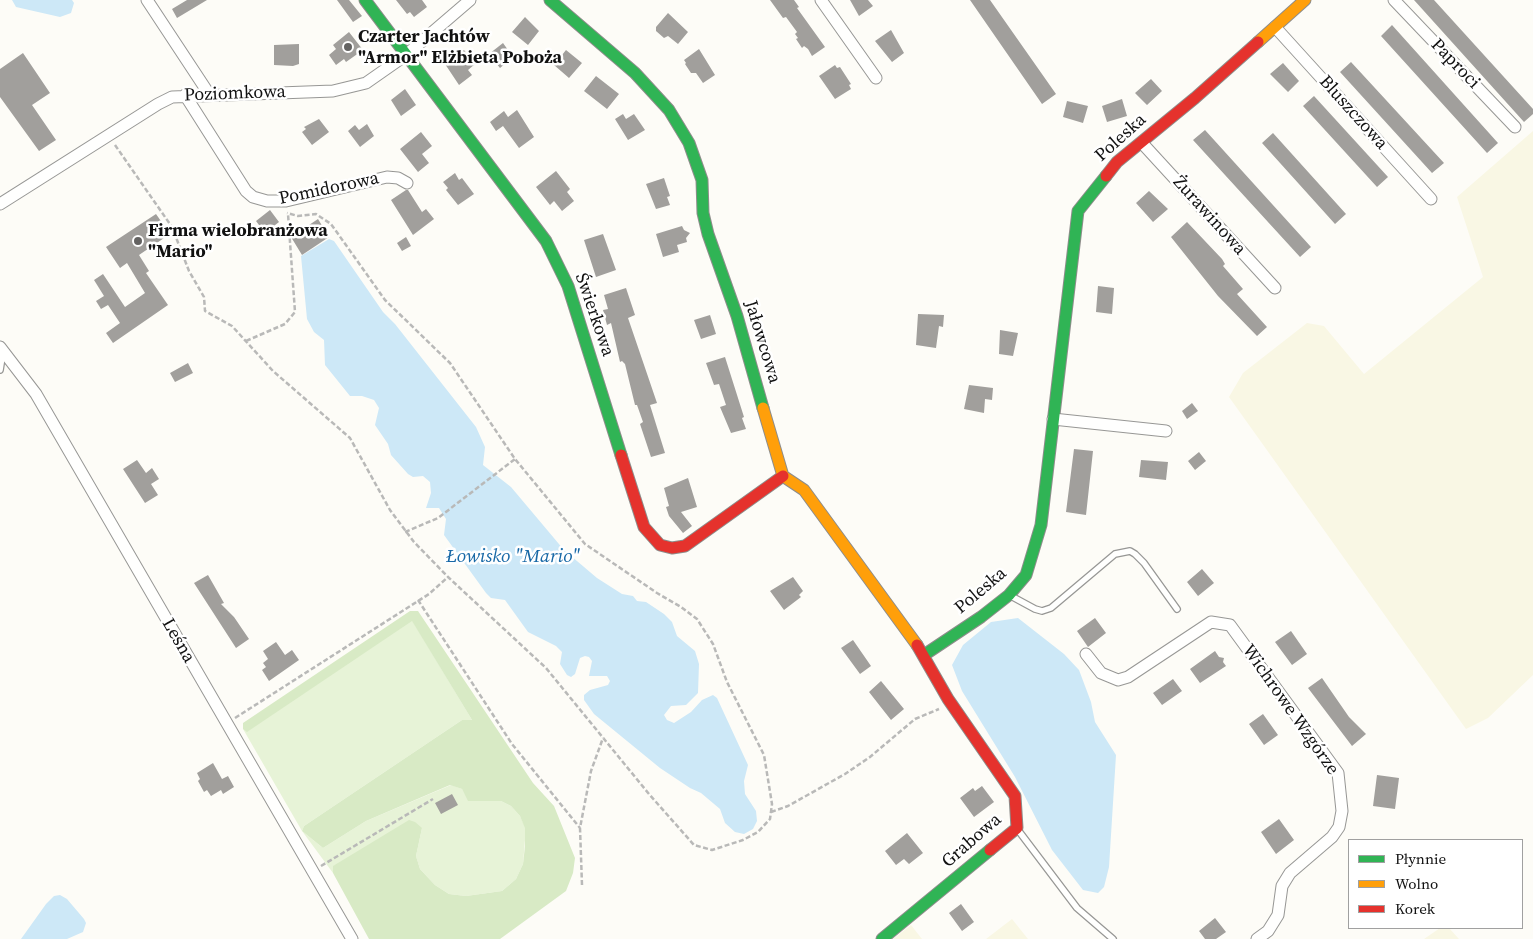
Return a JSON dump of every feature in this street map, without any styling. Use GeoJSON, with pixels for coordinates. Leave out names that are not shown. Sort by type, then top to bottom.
{"type":"FeatureCollection","features":[{"type":"Feature","properties":{"kind":"street"},"geometry":{"type":"LineString","coordinates":[[147,0],[209,94]]}},
{"type":"Feature","properties":{"kind":"street","name":"Świerkowa"},"geometry":{"type":"LineString","coordinates":[[365,0],[530,218],[556,260],[568,286],[644,527],[652,538],[660,545],[672,548],[686,546],[784,476]]}},
{"type":"Feature","properties":{"kind":"street","name":"Poziomkowa"},"geometry":{"type":"LineString","coordinates":[[0,204],[108,135],[172,97],[209,94],[333,91],[366,83],[406,55],[470,0]]}},
{"type":"Feature","properties":{"kind":"street","name":"Jałowcowa"},"geometry":{"type":"LineString","coordinates":[[550,0],[635,73],[669,110],[689,142],[702,180],[703,213],[708,234],[736,316],[784,476]]}},
{"type":"Feature","properties":{"kind":"street"},"geometry":{"type":"LineString","coordinates":[[821,0],[876,78]]}},
{"type":"Feature","properties":{"kind":"street","name":"Poleska"},"geometry":{"type":"LineString","coordinates":[[924,655],[981,617],[1009,595],[1026,575],[1037,540],[1078,212],[1108,171],[1306,0]]}},
{"type":"Feature","properties":{"kind":"street","name":"Paproci"},"geometry":{"type":"LineString","coordinates":[[1394,0],[1516,127]]}},
{"type":"Feature","properties":{"kind":"street","name":"Bluszczowa"},"geometry":{"type":"LineString","coordinates":[[1275,28],[1431,200]]}},
{"type":"Feature","properties":{"kind":"street","name":"Pomidorowa"},"geometry":{"type":"LineString","coordinates":[[185,95],[246,191],[253,197],[275,202],[286,202],[387,177],[398,178],[407,182]]}},
{"type":"Feature","properties":{"kind":"street","name":"Żurawinowa"},"geometry":{"type":"LineString","coordinates":[[1142,143],[1275,288]]}},
{"type":"Feature","properties":{"kind":"street","name":"Leśna"},"geometry":{"type":"LineString","coordinates":[[1,349],[36,394],[224,722],[352,939]]}},
{"type":"Feature","properties":{"kind":"street"},"geometry":{"type":"LineString","coordinates":[[1053,419],[1166,431]]}},
{"type":"Feature","properties":{"kind":"street"},"geometry":{"type":"LineString","coordinates":[[784,476],[804,490],[924,655],[949,701]]}},
{"type":"Feature","properties":{"kind":"street","name":"Wichrowe Wzgórze"},"geometry":{"type":"LineString","coordinates":[[1086,654],[1102,673],[1118,680],[1128,677],[1211,622],[1230,625],[1338,773],[1342,811],[1339,827],[1332,837],[1290,873],[1282,886],[1278,915],[1268,931],[1257,939]]}},
{"type":"Feature","properties":{"kind":"street","name":"Grabowa"},"geometry":{"type":"LineString","coordinates":[[882,939],[1017,828],[1015,796],[949,701]]}},
{"type":"Feature","properties":{"kind":"lane"},"geometry":{"type":"LineString","coordinates":[[0,370],[1,349]]}},
{"type":"Feature","properties":{"kind":"lane"},"geometry":{"type":"LineString","coordinates":[[1009,595],[1035,609],[1042,611],[1051,608],[1114,554],[1130,551],[1144,563],[1177,609]]}},
{"type":"Feature","properties":{"kind":"lane"},"geometry":{"type":"LineString","coordinates":[[1017,828],[1077,908],[1113,939]]}},
{"type":"Feature","properties":{"kind":"path"},"geometry":{"type":"LineString","coordinates":[[108,135],[172,227],[189,271],[204,297],[205,311],[232,326],[273,371],[350,438],[390,510],[405,532],[448,578],[546,668],[694,845],[712,850],[743,840],[758,832],[770,819],[771,812],[764,754],[727,682],[713,644],[697,619],[681,606],[657,593],[585,544],[515,459],[450,363],[385,300],[331,224],[316,214],[298,216],[288,214],[275,202]]}},
{"type":"Feature","properties":{"kind":"path"},"geometry":{"type":"LineString","coordinates":[[246,341],[285,324],[295,312],[288,214]]}},
{"type":"Feature","properties":{"kind":"path"},"geometry":{"type":"LineString","coordinates":[[405,532],[438,518],[515,459]]}},
{"type":"Feature","properties":{"kind":"path"},"geometry":{"type":"LineString","coordinates":[[224,722],[240,716],[418,600],[448,578]]}},
{"type":"Feature","properties":{"kind":"path"},"geometry":{"type":"LineString","coordinates":[[418,600],[512,744],[580,828]]}},
{"type":"Feature","properties":{"kind":"path"},"geometry":{"type":"LineString","coordinates":[[771,812],[788,806],[845,774],[870,757],[915,719],[949,701]]}},
{"type":"Feature","properties":{"kind":"path"},"geometry":{"type":"LineString","coordinates":[[582,885],[580,828],[591,771],[603,738]]}},
{"type":"Feature","properties":{"kind":"path"},"geometry":{"type":"LineString","coordinates":[[312,871],[434,799]]}},
{"type":"Feature","properties":{"kind":"shaded area"},"geometry":{"type":"Polygon","coordinates":[[[1533,131],[1533,675],[1488,718],[1466,729],[1229,397],[1243,373],[1307,323],[1324,326],[1364,374],[1483,277],[1457,197],[1533,131]]]}},
{"type":"Feature","properties":{"kind":"shaded area"},"geometry":{"type":"Polygon","coordinates":[[[1012,919],[1028,939],[986,939],[1012,919]]]}},
{"type":"Feature","properties":{"kind":"shaded area"},"geometry":{"type":"Polygon","coordinates":[[[911,925],[922,939],[893,939],[911,925]]]}},
{"type":"Feature","properties":{"kind":"shaded area"},"geometry":{"type":"Polygon","coordinates":[[[1439,929],[1450,929],[1459,939],[1424,939],[1439,929]]]}},
{"type":"Feature","properties":{"kind":"green space"},"geometry":{"type":"Polygon","coordinates":[[[410,611],[418,611],[533,783],[554,806],[575,858],[573,873],[566,891],[500,939],[369,939],[333,873],[333,866],[409,820],[422,828],[416,856],[420,869],[435,885],[449,894],[466,896],[502,891],[516,879],[523,864],[525,846],[525,828],[520,816],[511,806],[501,801],[468,801],[462,789],[450,785],[366,821],[323,848],[302,831],[304,826],[462,720],[472,720],[412,621],[247,732],[243,729],[243,723],[410,611]]]}},
{"type":"Feature","properties":{"kind":"green space"},"geometry":{"type":"Polygon","coordinates":[[[412,620],[472,720],[462,720],[304,826],[302,831],[243,729],[247,731],[412,620]]]}},
{"type":"Feature","properties":{"kind":"green space"},"geometry":{"type":"Polygon","coordinates":[[[451,785],[462,789],[469,801],[501,801],[511,806],[520,816],[526,828],[523,864],[516,879],[502,891],[466,896],[449,894],[435,885],[420,869],[416,856],[422,828],[334,866],[333,873],[302,831],[323,848],[366,821],[451,785]]]}},
{"type":"Feature","properties":{"kind":"water"},"geometry":{"type":"Polygon","coordinates":[[[12,0],[72,0],[74,3],[71,13],[60,17],[16,7],[12,0]]]}},
{"type":"Feature","properties":{"kind":"water","name":"Łowisko \"Mario\""},"geometry":{"type":"Polygon","coordinates":[[[329,239],[334,241],[383,312],[395,324],[476,427],[485,447],[483,465],[511,487],[564,550],[597,578],[622,594],[633,596],[637,601],[646,602],[664,614],[672,622],[677,636],[695,651],[699,664],[698,693],[686,705],[671,706],[664,715],[667,720],[674,723],[691,712],[702,700],[713,695],[717,698],[748,765],[744,781],[745,794],[756,811],[757,821],[753,829],[744,834],[735,832],[725,823],[720,809],[701,793],[660,768],[594,714],[584,700],[584,695],[590,690],[608,685],[610,681],[607,676],[589,676],[592,661],[589,657],[585,656],[580,658],[575,674],[571,677],[567,675],[560,664],[562,652],[556,646],[528,632],[505,600],[491,598],[444,535],[446,519],[439,508],[426,508],[431,493],[430,482],[423,476],[413,477],[408,474],[391,455],[388,444],[375,425],[379,408],[374,400],[362,396],[350,396],[325,365],[324,340],[314,332],[307,319],[301,256],[329,239]]]}},
{"type":"Feature","properties":{"kind":"water"},"geometry":{"type":"Polygon","coordinates":[[[1018,618],[1064,654],[1079,670],[1091,702],[1095,722],[1116,755],[1109,867],[1104,887],[1098,893],[1083,890],[1052,850],[1015,777],[962,691],[952,665],[963,645],[991,622],[1018,618]]]}},
{"type":"Feature","properties":{"kind":"water"},"geometry":{"type":"Polygon","coordinates":[[[60,895],[67,899],[84,919],[86,923],[83,932],[67,939],[21,939],[46,904],[54,896],[60,895]]]}},
{"type":"Feature","properties":{"kind":"building"},"geometry":{"type":"Polygon","coordinates":[[[187,0],[207,0],[177,18],[172,9],[187,0]]]}},
{"type":"Feature","properties":{"kind":"building"},"geometry":{"type":"Polygon","coordinates":[[[337,0],[349,0],[362,16],[353,22],[337,0]]]}},
{"type":"Feature","properties":{"kind":"building"},"geometry":{"type":"Polygon","coordinates":[[[396,0],[422,0],[427,7],[414,17],[410,12],[407,14],[396,0]]]}},
{"type":"Feature","properties":{"kind":"building"},"geometry":{"type":"Polygon","coordinates":[[[770,0],[794,0],[799,7],[797,8],[825,47],[812,56],[808,49],[804,46],[802,48],[796,39],[798,38],[795,34],[797,32],[786,17],[783,18],[770,0]]]}},
{"type":"Feature","properties":{"kind":"building"},"geometry":{"type":"Polygon","coordinates":[[[850,0],[868,0],[873,6],[859,16],[850,0]]]}},
{"type":"Feature","properties":{"kind":"building"},"geometry":{"type":"Polygon","coordinates":[[[970,0],[990,0],[1056,94],[1042,104],[970,0]]]}},
{"type":"Feature","properties":{"kind":"building"},"geometry":{"type":"Polygon","coordinates":[[[1414,0],[1434,0],[1533,109],[1533,114],[1524,122],[1414,0]]]}},
{"type":"Feature","properties":{"kind":"building"},"geometry":{"type":"Polygon","coordinates":[[[668,13],[688,32],[678,44],[668,36],[664,38],[656,31],[656,27],[668,13]]]}},
{"type":"Feature","properties":{"kind":"building"},"geometry":{"type":"Polygon","coordinates":[[[525,17],[539,31],[528,45],[512,32],[525,17]]]}},
{"type":"Feature","properties":{"kind":"building"},"geometry":{"type":"Polygon","coordinates":[[[1392,25],[1498,143],[1487,153],[1381,36],[1392,25]]]}},
{"type":"Feature","properties":{"kind":"building"},"geometry":{"type":"Polygon","coordinates":[[[891,30],[904,53],[892,62],[875,41],[891,30]]]}},
{"type":"Feature","properties":{"kind":"building","name":"Czarter Jachtów \"Armor\" Elżbieta Poboża"},"geometry":{"type":"Polygon","coordinates":[[[349,32],[363,50],[346,62],[344,59],[336,65],[329,55],[336,49],[333,45],[349,32]]]}},
{"type":"Feature","properties":{"kind":"building"},"geometry":{"type":"Polygon","coordinates":[[[503,43],[513,57],[500,68],[489,54],[503,43]]]}},
{"type":"Feature","properties":{"kind":"building"},"geometry":{"type":"Polygon","coordinates":[[[299,44],[299,64],[293,66],[274,65],[274,45],[299,44]]]}},
{"type":"Feature","properties":{"kind":"building"},"geometry":{"type":"Polygon","coordinates":[[[699,49],[715,75],[703,83],[696,73],[691,73],[684,60],[699,49]]]}},
{"type":"Feature","properties":{"kind":"building"},"geometry":{"type":"Polygon","coordinates":[[[464,50],[475,64],[468,70],[472,75],[459,85],[445,64],[464,50]]]}},
{"type":"Feature","properties":{"kind":"building"},"geometry":{"type":"Polygon","coordinates":[[[566,50],[582,63],[569,78],[554,65],[566,50]]]}},
{"type":"Feature","properties":{"kind":"building"},"geometry":{"type":"Polygon","coordinates":[[[23,53],[50,93],[32,105],[56,140],[39,151],[0,97],[0,69],[23,53]]]}},
{"type":"Feature","properties":{"kind":"building"},"geometry":{"type":"Polygon","coordinates":[[[1351,62],[1444,163],[1432,173],[1340,72],[1351,62]]]}},
{"type":"Feature","properties":{"kind":"building"},"geometry":{"type":"Polygon","coordinates":[[[1283,63],[1299,81],[1288,92],[1270,74],[1283,63]]]}},
{"type":"Feature","properties":{"kind":"building"},"geometry":{"type":"Polygon","coordinates":[[[835,65],[837,68],[840,67],[851,84],[849,85],[851,89],[835,99],[819,76],[835,65]]]}},
{"type":"Feature","properties":{"kind":"building"},"geometry":{"type":"Polygon","coordinates":[[[596,76],[619,94],[607,109],[584,91],[596,76]]]}},
{"type":"Feature","properties":{"kind":"building"},"geometry":{"type":"Polygon","coordinates":[[[1151,79],[1162,91],[1147,105],[1135,93],[1151,79]]]}},
{"type":"Feature","properties":{"kind":"building"},"geometry":{"type":"Polygon","coordinates":[[[405,89],[416,105],[401,116],[391,100],[405,89]]]}},
{"type":"Feature","properties":{"kind":"building"},"geometry":{"type":"Polygon","coordinates":[[[1314,96],[1388,177],[1377,187],[1303,106],[1314,96]]]}},
{"type":"Feature","properties":{"kind":"building"},"geometry":{"type":"Polygon","coordinates":[[[1122,99],[1127,116],[1107,122],[1102,106],[1122,99]]]}},
{"type":"Feature","properties":{"kind":"building"},"geometry":{"type":"Polygon","coordinates":[[[1067,101],[1088,106],[1083,123],[1063,117],[1067,101]]]}},
{"type":"Feature","properties":{"kind":"building"},"geometry":{"type":"Polygon","coordinates":[[[517,110],[534,137],[519,148],[503,126],[496,131],[490,122],[504,111],[508,117],[517,110]]]}},
{"type":"Feature","properties":{"kind":"building"},"geometry":{"type":"Polygon","coordinates":[[[623,114],[626,119],[634,114],[645,130],[628,140],[615,119],[623,114]]]}},
{"type":"Feature","properties":{"kind":"building"},"geometry":{"type":"Polygon","coordinates":[[[319,119],[329,132],[312,145],[302,132],[306,129],[304,127],[319,119]]]}},
{"type":"Feature","properties":{"kind":"building"},"geometry":{"type":"Polygon","coordinates":[[[367,124],[374,136],[360,147],[348,131],[355,125],[359,130],[367,124]]]}},
{"type":"Feature","properties":{"kind":"building"},"geometry":{"type":"Polygon","coordinates":[[[1205,130],[1311,247],[1300,257],[1193,140],[1205,130]]]}},
{"type":"Feature","properties":{"kind":"building"},"geometry":{"type":"Polygon","coordinates":[[[421,132],[432,146],[422,154],[429,163],[418,172],[400,149],[421,132]]]}},
{"type":"Feature","properties":{"kind":"building"},"geometry":{"type":"Polygon","coordinates":[[[1273,133],[1346,214],[1335,224],[1262,143],[1273,133]]]}},
{"type":"Feature","properties":{"kind":"building"},"geometry":{"type":"Polygon","coordinates":[[[556,171],[570,189],[567,192],[574,201],[562,211],[554,201],[550,205],[536,187],[556,171]]]}},
{"type":"Feature","properties":{"kind":"building"},"geometry":{"type":"Polygon","coordinates":[[[455,173],[459,180],[462,178],[474,194],[458,205],[446,190],[448,188],[443,182],[455,173]]]}},
{"type":"Feature","properties":{"kind":"building"},"geometry":{"type":"Polygon","coordinates":[[[664,178],[670,196],[667,197],[670,205],[656,209],[646,184],[664,178]]]}},
{"type":"Feature","properties":{"kind":"building"},"geometry":{"type":"Polygon","coordinates":[[[408,190],[422,212],[426,209],[434,219],[413,235],[391,200],[408,190]]]}},
{"type":"Feature","properties":{"kind":"building"},"geometry":{"type":"Polygon","coordinates":[[[1149,191],[1168,209],[1153,222],[1136,203],[1149,191]]]}},
{"type":"Feature","properties":{"kind":"building"},"geometry":{"type":"Polygon","coordinates":[[[270,210],[279,222],[265,233],[256,221],[270,210]]]}},
{"type":"Feature","properties":{"kind":"building"},"geometry":{"type":"Polygon","coordinates":[[[156,214],[170,234],[139,255],[149,271],[146,273],[168,305],[113,343],[106,333],[120,323],[108,305],[101,309],[96,301],[104,296],[94,280],[103,274],[125,307],[145,293],[127,263],[120,268],[106,247],[156,214]]]}},
{"type":"Feature","properties":{"kind":"building"},"geometry":{"type":"Polygon","coordinates":[[[318,219],[329,237],[302,255],[291,237],[318,219]]]}},
{"type":"Feature","properties":{"kind":"building"},"geometry":{"type":"Polygon","coordinates":[[[1187,222],[1222,259],[1225,264],[1223,266],[1243,289],[1237,294],[1267,327],[1257,336],[1218,296],[1171,237],[1187,222]]]}},
{"type":"Feature","properties":{"kind":"building"},"geometry":{"type":"Polygon","coordinates":[[[682,226],[684,230],[690,233],[686,238],[687,242],[677,245],[679,252],[663,257],[656,234],[682,226]]]}},
{"type":"Feature","properties":{"kind":"building"},"geometry":{"type":"Polygon","coordinates":[[[603,234],[616,270],[596,277],[584,240],[603,234]]]}},
{"type":"Feature","properties":{"kind":"building"},"geometry":{"type":"Polygon","coordinates":[[[406,237],[411,246],[402,251],[397,243],[406,237]]]}},
{"type":"Feature","properties":{"kind":"building"},"geometry":{"type":"Polygon","coordinates":[[[1098,286],[1114,288],[1112,314],[1096,312],[1098,286]]]}},
{"type":"Feature","properties":{"kind":"building"},"geometry":{"type":"Polygon","coordinates":[[[626,288],[635,315],[628,318],[657,403],[650,405],[665,453],[651,457],[640,424],[643,422],[637,405],[635,405],[625,364],[622,361],[620,362],[611,323],[607,325],[603,310],[608,309],[604,295],[626,288]]]}},
{"type":"Feature","properties":{"kind":"building"},"geometry":{"type":"Polygon","coordinates":[[[918,314],[944,315],[943,327],[939,326],[936,348],[916,345],[918,314]]]}},
{"type":"Feature","properties":{"kind":"building"},"geometry":{"type":"Polygon","coordinates":[[[710,315],[716,334],[701,339],[694,320],[710,315]]]}},
{"type":"Feature","properties":{"kind":"building"},"geometry":{"type":"Polygon","coordinates":[[[1000,330],[1018,333],[1013,356],[999,354],[1000,330]]]}},
{"type":"Feature","properties":{"kind":"building"},"geometry":{"type":"Polygon","coordinates":[[[725,357],[746,429],[731,433],[720,407],[726,405],[719,384],[714,385],[706,363],[725,357]]]}},
{"type":"Feature","properties":{"kind":"building"},"geometry":{"type":"Polygon","coordinates":[[[188,363],[193,373],[175,382],[170,373],[188,363]]]}},
{"type":"Feature","properties":{"kind":"building"},"geometry":{"type":"Polygon","coordinates":[[[969,385],[993,388],[992,400],[985,399],[984,413],[964,409],[969,385]]]}},
{"type":"Feature","properties":{"kind":"building"},"geometry":{"type":"Polygon","coordinates":[[[1192,403],[1198,411],[1187,419],[1182,411],[1192,403]]]}},
{"type":"Feature","properties":{"kind":"building"},"geometry":{"type":"Polygon","coordinates":[[[1074,449],[1093,451],[1086,515],[1066,512],[1074,449]]]}},
{"type":"Feature","properties":{"kind":"building"},"geometry":{"type":"Polygon","coordinates":[[[1199,452],[1206,461],[1195,470],[1188,461],[1199,452]]]}},
{"type":"Feature","properties":{"kind":"building"},"geometry":{"type":"Polygon","coordinates":[[[137,460],[146,473],[152,468],[159,479],[151,484],[158,495],[145,503],[123,469],[137,460]]]}},
{"type":"Feature","properties":{"kind":"building"},"geometry":{"type":"Polygon","coordinates":[[[1141,460],[1168,462],[1166,480],[1139,477],[1141,460]]]}},
{"type":"Feature","properties":{"kind":"building"},"geometry":{"type":"Polygon","coordinates":[[[688,478],[697,507],[681,512],[692,526],[683,533],[669,516],[666,507],[669,506],[664,488],[688,478]]]}},
{"type":"Feature","properties":{"kind":"building"},"geometry":{"type":"Polygon","coordinates":[[[1202,569],[1214,583],[1198,596],[1187,582],[1202,569]]]}},
{"type":"Feature","properties":{"kind":"building"},"geometry":{"type":"Polygon","coordinates":[[[208,575],[224,603],[221,604],[234,617],[249,639],[236,648],[194,583],[208,575]]]}},
{"type":"Feature","properties":{"kind":"building"},"geometry":{"type":"Polygon","coordinates":[[[793,577],[803,591],[799,595],[801,597],[784,610],[770,591],[793,577]]]}},
{"type":"Feature","properties":{"kind":"building"},"geometry":{"type":"Polygon","coordinates":[[[1095,618],[1106,633],[1088,647],[1077,631],[1095,618]]]}},
{"type":"Feature","properties":{"kind":"building"},"geometry":{"type":"Polygon","coordinates":[[[1291,631],[1307,654],[1292,665],[1275,642],[1291,631]]]}},
{"type":"Feature","properties":{"kind":"building"},"geometry":{"type":"Polygon","coordinates":[[[853,640],[871,666],[860,674],[841,648],[853,640]]]}},
{"type":"Feature","properties":{"kind":"building"},"geometry":{"type":"Polygon","coordinates":[[[276,642],[285,655],[292,650],[299,660],[269,681],[262,670],[266,667],[263,663],[268,659],[263,651],[276,642]]]}},
{"type":"Feature","properties":{"kind":"building"},"geometry":{"type":"Polygon","coordinates":[[[1215,651],[1219,657],[1224,658],[1223,662],[1226,666],[1200,683],[1190,669],[1215,651]]]}},
{"type":"Feature","properties":{"kind":"building"},"geometry":{"type":"Polygon","coordinates":[[[1322,678],[1349,717],[1366,734],[1352,746],[1308,688],[1322,678]]]}},
{"type":"Feature","properties":{"kind":"building"},"geometry":{"type":"Polygon","coordinates":[[[1173,679],[1182,691],[1162,705],[1153,693],[1173,679]]]}},
{"type":"Feature","properties":{"kind":"building"},"geometry":{"type":"Polygon","coordinates":[[[881,681],[904,709],[891,720],[869,692],[881,681]]]}},
{"type":"Feature","properties":{"kind":"building"},"geometry":{"type":"Polygon","coordinates":[[[1263,714],[1278,735],[1264,745],[1249,724],[1263,714]]]}},
{"type":"Feature","properties":{"kind":"building"},"geometry":{"type":"Polygon","coordinates":[[[213,763],[222,779],[228,776],[234,787],[223,794],[221,790],[211,796],[207,790],[204,792],[198,781],[200,779],[197,773],[213,763]]]}},
{"type":"Feature","properties":{"kind":"building"},"geometry":{"type":"Polygon","coordinates":[[[1377,775],[1399,778],[1395,809],[1373,806],[1377,775]]]}},
{"type":"Feature","properties":{"kind":"building"},"geometry":{"type":"Polygon","coordinates":[[[982,786],[994,802],[974,817],[960,798],[973,788],[975,791],[982,786]]]}},
{"type":"Feature","properties":{"kind":"building"},"geometry":{"type":"Polygon","coordinates":[[[452,794],[458,805],[441,814],[435,803],[452,794]]]}},
{"type":"Feature","properties":{"kind":"building"},"geometry":{"type":"Polygon","coordinates":[[[1279,819],[1294,840],[1276,854],[1261,832],[1279,819]]]}},
{"type":"Feature","properties":{"kind":"building"},"geometry":{"type":"Polygon","coordinates":[[[907,833],[923,853],[909,864],[904,859],[896,865],[885,851],[907,833]]]}},
{"type":"Feature","properties":{"kind":"building"},"geometry":{"type":"Polygon","coordinates":[[[961,904],[974,922],[962,931],[949,913],[961,904]]]}},
{"type":"Feature","properties":{"kind":"building"},"geometry":{"type":"Polygon","coordinates":[[[1215,918],[1226,932],[1216,939],[1205,939],[1199,931],[1215,918]]]}},
{"type":"Feature","properties":{"kind":"traffic: fast"},"geometry":{"type":"LineString","coordinates":[[365,0],[546,241],[568,286],[621,455]]}},
{"type":"Feature","properties":{"kind":"traffic: fast"},"geometry":{"type":"LineString","coordinates":[[550,0],[635,73],[669,110],[689,143],[702,180],[703,213],[708,234],[737,316],[763,408]]}},
{"type":"Feature","properties":{"kind":"traffic: fast"},"geometry":{"type":"LineString","coordinates":[[924,655],[981,617],[1009,595],[1026,575],[1041,525],[1078,211],[1106,176]]}},
{"type":"Feature","properties":{"kind":"traffic: fast"},"geometry":{"type":"LineString","coordinates":[[882,939],[990,850]]}},
{"type":"Feature","properties":{"kind":"traffic: slow"},"geometry":{"type":"LineString","coordinates":[[1258,42],[1305,0]]}},
{"type":"Feature","properties":{"kind":"traffic: slow"},"geometry":{"type":"LineString","coordinates":[[763,408],[783,476],[804,490],[917,645]]}},
{"type":"Feature","properties":{"kind":"traffic: jam"},"geometry":{"type":"LineString","coordinates":[[1106,176],[1117,162],[1195,98],[1258,42]]}},
{"type":"Feature","properties":{"kind":"traffic: jam"},"geometry":{"type":"LineString","coordinates":[[621,455],[644,527],[660,545],[672,548],[685,546],[783,476]]}},
{"type":"Feature","properties":{"kind":"traffic: jam"},"geometry":{"type":"LineString","coordinates":[[917,645],[948,699],[1015,796],[1017,828],[990,850]]}},
{"type":"Feature","properties":{"kind":"place","name":"Czarter Jachtów \"Armor\" Elżbieta Poboża"},"geometry":{"type":"Point","coordinates":[348,47]}},
{"type":"Feature","properties":{"kind":"place","name":"Firma wielobranżowa \"Mario\""},"geometry":{"type":"Point","coordinates":[138,241]}}]}
